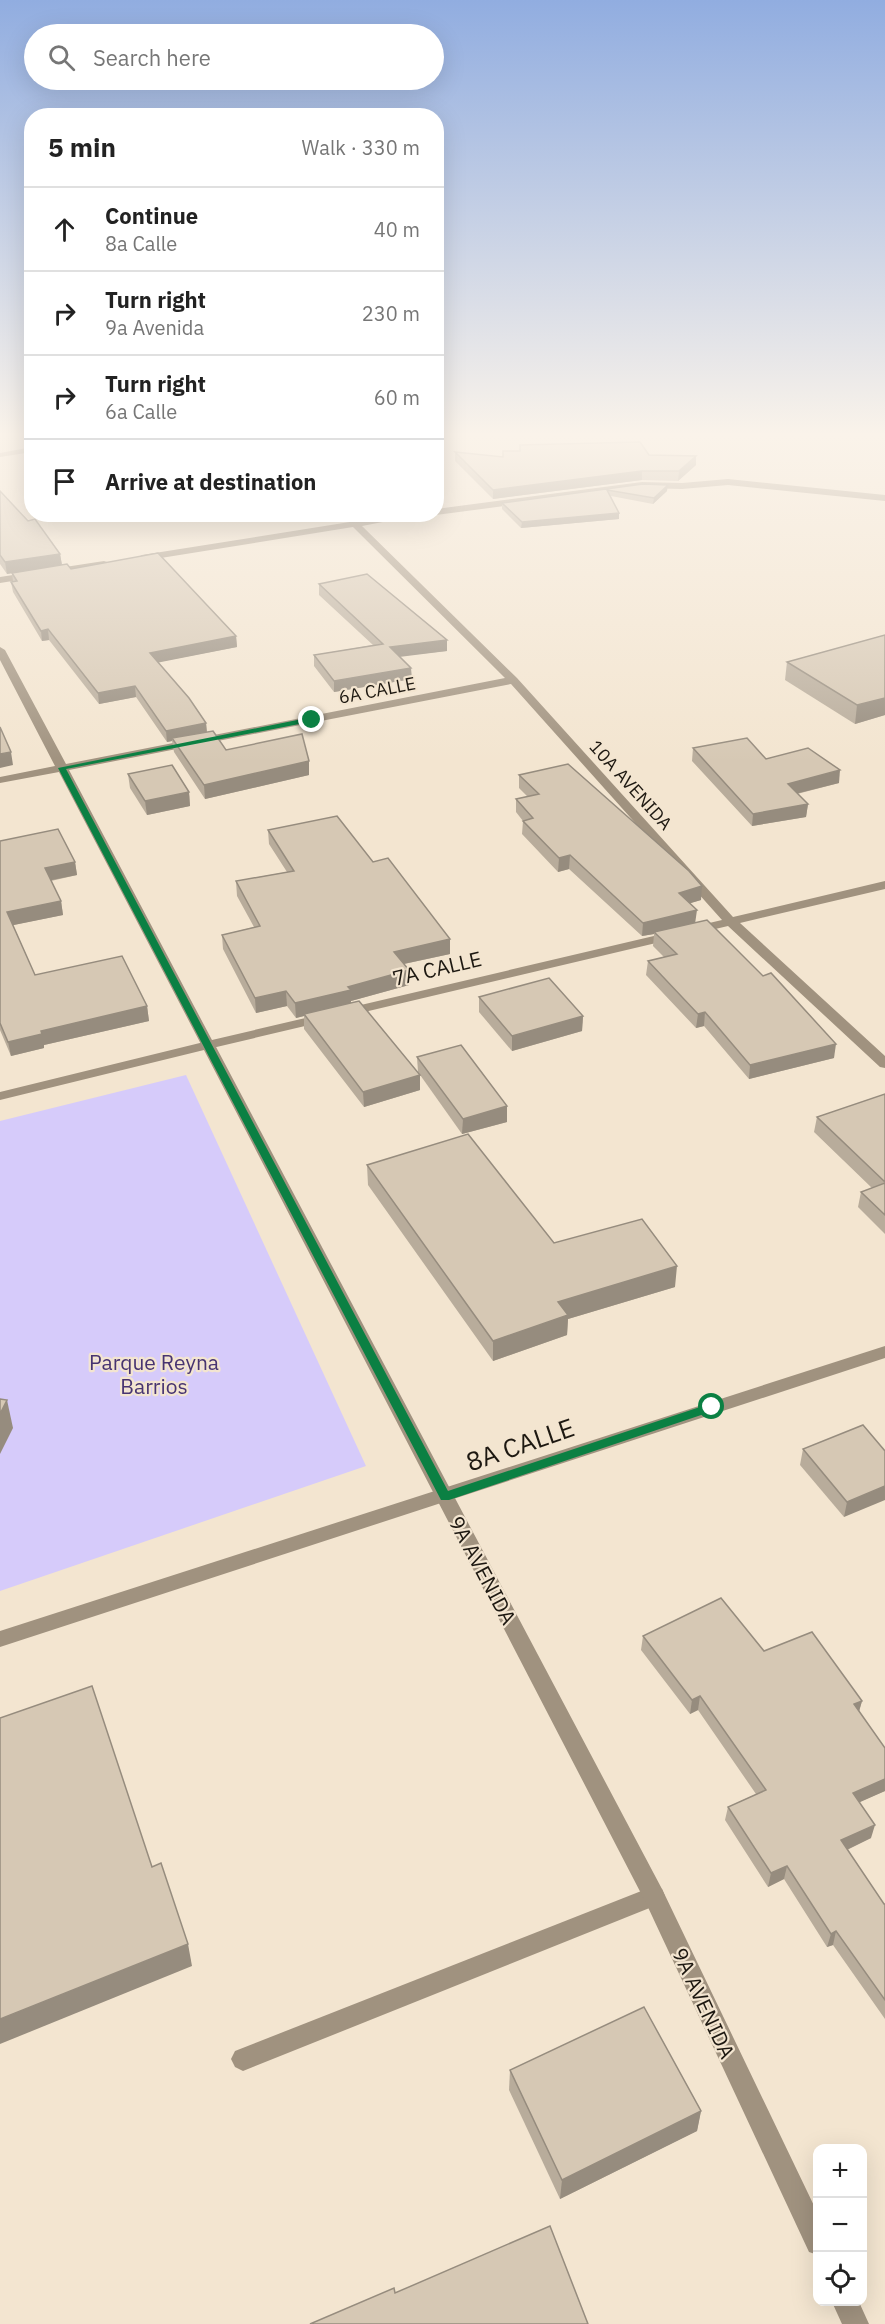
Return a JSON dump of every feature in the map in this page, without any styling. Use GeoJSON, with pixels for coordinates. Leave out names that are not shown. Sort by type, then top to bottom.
{"type":"FeatureCollection","features":[{"type":"Feature","properties":{"kind":"street"},"geometry":{"type":"LineString","coordinates":[[130,560],[224,545]]}},
{"type":"Feature","properties":{"kind":"street","name":"10A AVENIDA"},"geometry":{"type":"LineString","coordinates":[[377,545],[513,680],[729,920],[885,1064]]}},
{"type":"Feature","properties":{"kind":"street"},"geometry":{"type":"LineString","coordinates":[[0,580],[118,562]]}},
{"type":"Feature","properties":{"kind":"street","name":"9A AVENIDA"},"geometry":{"type":"LineString","coordinates":[[0,650],[654,1896],[813,2232]]}},
{"type":"Feature","properties":{"kind":"street","name":"6A CALLE"},"geometry":{"type":"LineString","coordinates":[[0,780],[513,680]]}},
{"type":"Feature","properties":{"kind":"street","name":"7A CALLE"},"geometry":{"type":"LineString","coordinates":[[0,1096],[729,920],[885,885]]}},
{"type":"Feature","properties":{"kind":"street","name":"8A CALLE"},"geometry":{"type":"LineString","coordinates":[[0,1640],[885,1352]]}},
{"type":"Feature","properties":{"kind":"street"},"geometry":{"type":"LineString","coordinates":[[243,2059],[654,1896]]}},
{"type":"Feature","properties":{"kind":"street"},"geometry":{"type":"LineString","coordinates":[[847,2306],[856,2324]]}},
{"type":"Feature","properties":{"kind":"green space","name":"Parque Reyna Barrios"},"geometry":{"type":"Polygon","coordinates":[[[186,1075],[366,1466],[0,1591],[0,1121],[186,1075]]]}},
{"type":"Feature","properties":{"kind":"building"},"geometry":{"type":"Polygon","coordinates":[[[0,545],[54,545],[60,554],[5,562],[0,555],[0,545]]]}},
{"type":"Feature","properties":{"kind":"building"},"geometry":{"type":"Polygon","coordinates":[[[158,553],[236,636],[150,653],[189,698],[206,723],[166,731],[135,686],[98,693],[48,629],[41,631],[11,582],[17,581],[12,573],[67,564],[71,569],[158,553]]]}},
{"type":"Feature","properties":{"kind":"building"},"geometry":{"type":"Polygon","coordinates":[[[367,574],[447,640],[390,647],[411,668],[334,681],[314,655],[383,644],[319,584],[367,574]]]}},
{"type":"Feature","properties":{"kind":"building"},"geometry":{"type":"Polygon","coordinates":[[[885,635],[885,698],[857,705],[787,662],[885,635]]]}},
{"type":"Feature","properties":{"kind":"building"},"geometry":{"type":"Polygon","coordinates":[[[0,727],[11,752],[0,754],[0,727]]]}},
{"type":"Feature","properties":{"kind":"building"},"geometry":{"type":"Polygon","coordinates":[[[213,731],[226,750],[302,734],[309,761],[204,785],[172,738],[213,731]]]}},
{"type":"Feature","properties":{"kind":"building"},"geometry":{"type":"Polygon","coordinates":[[[747,738],[766,759],[808,748],[840,770],[788,784],[808,804],[753,814],[693,748],[747,738]]]}},
{"type":"Feature","properties":{"kind":"building"},"geometry":{"type":"Polygon","coordinates":[[[568,764],[689,871],[702,886],[679,893],[697,910],[643,923],[570,855],[559,858],[523,821],[533,818],[516,799],[539,794],[519,775],[568,764]]]}},
{"type":"Feature","properties":{"kind":"building"},"geometry":{"type":"Polygon","coordinates":[[[172,765],[189,792],[145,801],[128,774],[172,765]]]}},
{"type":"Feature","properties":{"kind":"building"},"geometry":{"type":"Polygon","coordinates":[[[337,816],[373,862],[388,858],[450,939],[394,952],[409,970],[348,987],[351,990],[295,1003],[286,991],[255,998],[222,935],[260,926],[236,881],[294,871],[268,830],[337,816]]]}},
{"type":"Feature","properties":{"kind":"building"},"geometry":{"type":"Polygon","coordinates":[[[58,829],[75,862],[45,868],[61,901],[7,912],[35,975],[122,956],[147,1006],[41,1031],[42,1034],[8,1042],[0,1023],[0,841],[58,829]]]}},
{"type":"Feature","properties":{"kind":"building"},"geometry":{"type":"Polygon","coordinates":[[[707,920],[763,976],[771,973],[836,1044],[750,1065],[705,1012],[698,1014],[648,961],[677,954],[654,932],[707,920]]]}},
{"type":"Feature","properties":{"kind":"building"},"geometry":{"type":"Polygon","coordinates":[[[549,978],[583,1016],[512,1036],[479,997],[549,978]]]}},
{"type":"Feature","properties":{"kind":"building"},"geometry":{"type":"Polygon","coordinates":[[[359,1001],[420,1075],[363,1092],[304,1014],[359,1001]]]}},
{"type":"Feature","properties":{"kind":"building"},"geometry":{"type":"Polygon","coordinates":[[[461,1045],[507,1106],[463,1119],[417,1057],[461,1045]]]}},
{"type":"Feature","properties":{"kind":"building"},"geometry":{"type":"Polygon","coordinates":[[[885,1094],[885,1182],[817,1117],[885,1094]]]}},
{"type":"Feature","properties":{"kind":"building"},"geometry":{"type":"Polygon","coordinates":[[[468,1134],[554,1243],[642,1219],[677,1266],[558,1302],[568,1315],[493,1341],[367,1165],[468,1134]]]}},
{"type":"Feature","properties":{"kind":"building"},"geometry":{"type":"Polygon","coordinates":[[[885,1183],[885,1215],[861,1192],[885,1183]]]}},
{"type":"Feature","properties":{"kind":"building"},"geometry":{"type":"Polygon","coordinates":[[[0,1399],[7,1400],[0,1414],[0,1399]]]}},
{"type":"Feature","properties":{"kind":"building"},"geometry":{"type":"Polygon","coordinates":[[[863,1425],[885,1451],[885,1486],[847,1502],[803,1449],[863,1425]]]}},
{"type":"Feature","properties":{"kind":"building"},"geometry":{"type":"Polygon","coordinates":[[[721,1598],[764,1651],[812,1632],[862,1701],[854,1704],[885,1748],[885,1779],[853,1793],[875,1825],[841,1840],[885,1904],[885,2000],[836,1931],[831,1934],[787,1866],[771,1873],[728,1807],[766,1790],[700,1696],[692,1700],[643,1636],[721,1598]]]}},
{"type":"Feature","properties":{"kind":"building"},"geometry":{"type":"Polygon","coordinates":[[[92,1686],[152,1867],[161,1863],[188,1944],[0,2019],[0,1718],[92,1686]]]}},
{"type":"Feature","properties":{"kind":"building"},"geometry":{"type":"Polygon","coordinates":[[[644,2007],[701,2111],[562,2180],[510,2070],[644,2007]]]}},
{"type":"Feature","properties":{"kind":"building"},"geometry":{"type":"Polygon","coordinates":[[[550,2226],[588,2324],[310,2324],[394,2288],[395,2293],[550,2226]]]}},
{"type":"Feature","properties":{"kind":"route"},"geometry":{"type":"LineString","coordinates":[[312,720],[62,768],[445,1497],[712,1407]]}}]}
